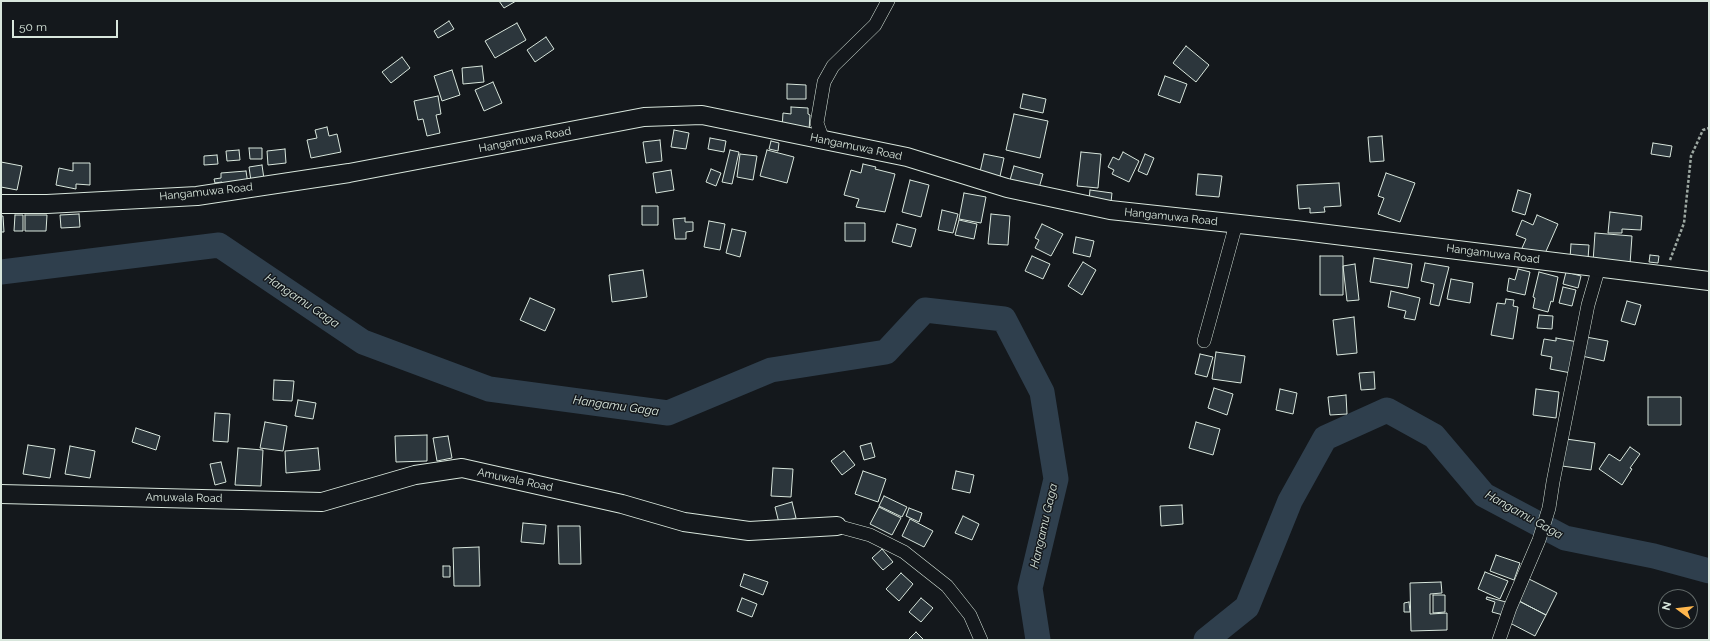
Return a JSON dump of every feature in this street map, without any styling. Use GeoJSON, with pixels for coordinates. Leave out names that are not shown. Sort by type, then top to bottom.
{"type":"FeatureCollection","features":[{"type":"Feature","properties":{"kind":"street"},"geometry":{"type":"LineString","coordinates":[[823,140],[817,123],[824,82],[833,66],[875,25],[888,1]]}},
{"type":"Feature","properties":{"kind":"street","name":"Hangamuwa Road"},"geometry":{"type":"LineString","coordinates":[[1,204],[47,204],[196,196],[349,173],[644,117],[702,115],[907,157],[1007,188],[1110,210],[1709,281]]}},
{"type":"Feature","properties":{"kind":"street"},"geometry":{"type":"LineString","coordinates":[[1204,341],[1236,224]]}},
{"type":"Feature","properties":{"kind":"street"},"geometry":{"type":"LineString","coordinates":[[1499,640],[1510,608],[1539,540],[1549,508],[1552,482],[1588,304],[1599,267]]}},
{"type":"Feature","properties":{"kind":"street","name":"Amuwala Road"},"geometry":{"type":"LineString","coordinates":[[1,494],[322,502],[415,475],[462,468],[622,504],[684,522],[749,531],[837,526],[870,535],[904,552],[947,586],[970,615],[981,640]]}},
{"type":"Feature","properties":{"kind":"path"},"geometry":{"type":"LineString","coordinates":[[1663,276],[1684,223],[1691,156],[1703,130],[1709,128]]}},
{"type":"Feature","properties":{"kind":"building"},"geometry":{"type":"Polygon","coordinates":[[[499,1],[516,1],[504,8],[499,1]]]}},
{"type":"Feature","properties":{"kind":"building"},"geometry":{"type":"Polygon","coordinates":[[[449,21],[454,29],[438,38],[434,31],[449,21]]]}},
{"type":"Feature","properties":{"kind":"building"},"geometry":{"type":"Polygon","coordinates":[[[517,23],[526,40],[495,58],[485,41],[517,23]]]}},
{"type":"Feature","properties":{"kind":"building"},"geometry":{"type":"Polygon","coordinates":[[[546,37],[554,49],[535,62],[527,50],[546,37]]]}},
{"type":"Feature","properties":{"kind":"building"},"geometry":{"type":"Polygon","coordinates":[[[1186,46],[1209,65],[1196,82],[1173,63],[1186,46]]]}},
{"type":"Feature","properties":{"kind":"building"},"geometry":{"type":"Polygon","coordinates":[[[402,57],[410,68],[391,83],[382,72],[402,57]]]}},
{"type":"Feature","properties":{"kind":"building"},"geometry":{"type":"Polygon","coordinates":[[[482,66],[484,82],[463,84],[462,68],[482,66]]]}},
{"type":"Feature","properties":{"kind":"building"},"geometry":{"type":"Polygon","coordinates":[[[452,70],[460,95],[442,101],[434,76],[452,70]]]}},
{"type":"Feature","properties":{"kind":"building"},"geometry":{"type":"Polygon","coordinates":[[[1165,76],[1187,84],[1180,103],[1158,95],[1165,76]]]}},
{"type":"Feature","properties":{"kind":"building"},"geometry":{"type":"Polygon","coordinates":[[[493,82],[502,103],[484,111],[475,90],[493,82]]]}},
{"type":"Feature","properties":{"kind":"building"},"geometry":{"type":"Polygon","coordinates":[[[787,84],[806,85],[806,99],[787,99],[787,84]]]}},
{"type":"Feature","properties":{"kind":"building"},"geometry":{"type":"Polygon","coordinates":[[[1023,94],[1046,99],[1043,113],[1020,108],[1023,94]]]}},
{"type":"Feature","properties":{"kind":"building"},"geometry":{"type":"Polygon","coordinates":[[[438,96],[441,114],[436,115],[440,133],[427,136],[423,119],[418,120],[414,101],[438,96]]]}},
{"type":"Feature","properties":{"kind":"building"},"geometry":{"type":"Polygon","coordinates":[[[791,107],[808,108],[808,114],[810,115],[809,131],[782,129],[783,113],[791,114],[791,107]]]}},
{"type":"Feature","properties":{"kind":"building"},"geometry":{"type":"Polygon","coordinates":[[[1014,114],[1048,121],[1040,158],[1006,150],[1014,114]]]}},
{"type":"Feature","properties":{"kind":"building"},"geometry":{"type":"Polygon","coordinates":[[[327,127],[329,136],[337,134],[341,152],[311,158],[307,140],[317,138],[315,130],[327,127]]]}},
{"type":"Feature","properties":{"kind":"building"},"geometry":{"type":"Polygon","coordinates":[[[674,130],[689,133],[686,149],[671,147],[674,130]]]}},
{"type":"Feature","properties":{"kind":"building"},"geometry":{"type":"Polygon","coordinates":[[[1382,136],[1384,161],[1370,162],[1368,137],[1382,136]]]}},
{"type":"Feature","properties":{"kind":"building"},"geometry":{"type":"Polygon","coordinates":[[[710,138],[726,141],[724,152],[708,149],[710,138]]]}},
{"type":"Feature","properties":{"kind":"building"},"geometry":{"type":"Polygon","coordinates":[[[660,140],[662,161],[646,163],[643,142],[660,140]]]}},
{"type":"Feature","properties":{"kind":"building"},"geometry":{"type":"Polygon","coordinates":[[[771,141],[779,143],[778,151],[769,149],[771,141]]]}},
{"type":"Feature","properties":{"kind":"building"},"geometry":{"type":"Polygon","coordinates":[[[1653,143],[1672,146],[1670,157],[1651,154],[1653,143]]]}},
{"type":"Feature","properties":{"kind":"building"},"geometry":{"type":"Polygon","coordinates":[[[249,148],[262,148],[262,159],[250,159],[249,148]]]}},
{"type":"Feature","properties":{"kind":"building"},"geometry":{"type":"Polygon","coordinates":[[[285,149],[286,163],[268,165],[267,151],[285,149]]]}},
{"type":"Feature","properties":{"kind":"building"},"geometry":{"type":"Polygon","coordinates":[[[239,150],[240,160],[227,161],[226,151],[239,150]]]}},
{"type":"Feature","properties":{"kind":"building"},"geometry":{"type":"Polygon","coordinates":[[[730,150],[739,152],[732,184],[722,182],[730,150]]]}},
{"type":"Feature","properties":{"kind":"building"},"geometry":{"type":"Polygon","coordinates":[[[767,150],[794,157],[787,183],[760,176],[767,150]]]}},
{"type":"Feature","properties":{"kind":"building"},"geometry":{"type":"Polygon","coordinates":[[[1081,152],[1101,154],[1098,188],[1077,186],[1081,152]]]}},
{"type":"Feature","properties":{"kind":"building"},"geometry":{"type":"Polygon","coordinates":[[[1123,152],[1139,161],[1129,182],[1112,174],[1114,170],[1108,167],[1113,157],[1119,160],[1123,152]]]}},
{"type":"Feature","properties":{"kind":"building"},"geometry":{"type":"Polygon","coordinates":[[[740,154],[757,156],[753,180],[737,177],[740,154]]]}},
{"type":"Feature","properties":{"kind":"building"},"geometry":{"type":"Polygon","coordinates":[[[984,154],[1004,158],[999,181],[979,176],[984,154]]]}},
{"type":"Feature","properties":{"kind":"building"},"geometry":{"type":"Polygon","coordinates":[[[1145,154],[1154,158],[1147,175],[1138,171],[1145,154]]]}},
{"type":"Feature","properties":{"kind":"building"},"geometry":{"type":"Polygon","coordinates":[[[217,155],[218,164],[204,165],[204,156],[217,155]]]}},
{"type":"Feature","properties":{"kind":"building"},"geometry":{"type":"Polygon","coordinates":[[[1,162],[22,166],[17,190],[1,187],[1,162]]]}},
{"type":"Feature","properties":{"kind":"building"},"geometry":{"type":"Polygon","coordinates":[[[73,163],[90,163],[90,185],[76,184],[76,189],[56,185],[59,168],[73,171],[73,163]]]}},
{"type":"Feature","properties":{"kind":"building"},"geometry":{"type":"Polygon","coordinates":[[[863,164],[895,174],[885,212],[856,207],[859,199],[844,195],[851,170],[861,173],[863,164]]]}},
{"type":"Feature","properties":{"kind":"building"},"geometry":{"type":"Polygon","coordinates":[[[262,165],[264,179],[251,181],[249,167],[262,165]]]}},
{"type":"Feature","properties":{"kind":"building"},"geometry":{"type":"Polygon","coordinates":[[[1014,166],[1043,174],[1039,188],[1010,180],[1014,166]]]}},
{"type":"Feature","properties":{"kind":"building"},"geometry":{"type":"Polygon","coordinates":[[[711,169],[721,173],[716,186],[706,182],[711,169]]]}},
{"type":"Feature","properties":{"kind":"building"},"geometry":{"type":"Polygon","coordinates":[[[671,170],[674,190],[656,193],[653,173],[671,170]]]}},
{"type":"Feature","properties":{"kind":"building"},"geometry":{"type":"Polygon","coordinates":[[[246,171],[248,184],[222,186],[222,182],[215,183],[214,179],[221,178],[221,173],[246,171]]]}},
{"type":"Feature","properties":{"kind":"building"},"geometry":{"type":"Polygon","coordinates":[[[1386,173],[1415,183],[1400,222],[1378,214],[1384,198],[1378,196],[1386,173]]]}},
{"type":"Feature","properties":{"kind":"building"},"geometry":{"type":"Polygon","coordinates":[[[1198,174],[1222,176],[1219,197],[1196,195],[1198,174]]]}},
{"type":"Feature","properties":{"kind":"building"},"geometry":{"type":"Polygon","coordinates":[[[910,180],[929,185],[921,217],[902,212],[910,180]]]}},
{"type":"Feature","properties":{"kind":"building"},"geometry":{"type":"Polygon","coordinates":[[[1339,183],[1341,206],[1324,207],[1325,212],[1310,213],[1310,208],[1299,209],[1297,185],[1339,183]]]}},
{"type":"Feature","properties":{"kind":"building"},"geometry":{"type":"Polygon","coordinates":[[[1090,190],[1112,193],[1111,202],[1089,200],[1090,190]]]}},
{"type":"Feature","properties":{"kind":"building"},"geometry":{"type":"Polygon","coordinates":[[[1518,190],[1531,194],[1525,215],[1512,211],[1518,190]]]}},
{"type":"Feature","properties":{"kind":"building"},"geometry":{"type":"Polygon","coordinates":[[[964,193],[986,197],[981,223],[959,219],[964,193]]]}},
{"type":"Feature","properties":{"kind":"building"},"geometry":{"type":"Polygon","coordinates":[[[642,206],[658,206],[658,225],[642,225],[642,206]]]}},
{"type":"Feature","properties":{"kind":"building"},"geometry":{"type":"Polygon","coordinates":[[[942,210],[958,214],[953,233],[938,230],[942,210]]]}},
{"type":"Feature","properties":{"kind":"building"},"geometry":{"type":"Polygon","coordinates":[[[1610,212],[1642,216],[1641,230],[1622,229],[1622,233],[1608,233],[1610,212]]]}},
{"type":"Feature","properties":{"kind":"building"},"geometry":{"type":"Polygon","coordinates":[[[79,214],[80,227],[61,228],[60,215],[79,214]]]}},
{"type":"Feature","properties":{"kind":"building"},"geometry":{"type":"Polygon","coordinates":[[[991,214],[1010,216],[1008,245],[988,244],[991,214]]]}},
{"type":"Feature","properties":{"kind":"building"},"geometry":{"type":"Polygon","coordinates":[[[15,215],[23,215],[23,231],[14,231],[15,215]]]}},
{"type":"Feature","properties":{"kind":"building"},"geometry":{"type":"Polygon","coordinates":[[[25,215],[47,215],[46,231],[25,231],[25,215]]]}},
{"type":"Feature","properties":{"kind":"building"},"geometry":{"type":"Polygon","coordinates":[[[1537,215],[1558,224],[1543,258],[1522,248],[1526,239],[1516,235],[1522,220],[1533,225],[1537,215]]]}},
{"type":"Feature","properties":{"kind":"building"},"geometry":{"type":"Polygon","coordinates":[[[1,216],[3,216],[4,232],[1,232],[1,216]]]}},
{"type":"Feature","properties":{"kind":"building"},"geometry":{"type":"Polygon","coordinates":[[[685,218],[685,222],[693,222],[693,231],[686,232],[686,239],[675,239],[673,219],[685,218]]]}},
{"type":"Feature","properties":{"kind":"building"},"geometry":{"type":"Polygon","coordinates":[[[959,220],[977,224],[974,239],[955,235],[959,220]]]}},
{"type":"Feature","properties":{"kind":"building"},"geometry":{"type":"Polygon","coordinates":[[[709,221],[725,224],[720,250],[704,247],[709,221]]]}},
{"type":"Feature","properties":{"kind":"building"},"geometry":{"type":"Polygon","coordinates":[[[845,223],[865,223],[865,241],[845,241],[845,223]]]}},
{"type":"Feature","properties":{"kind":"building"},"geometry":{"type":"Polygon","coordinates":[[[897,224],[916,229],[911,247],[892,242],[897,224]]]}},
{"type":"Feature","properties":{"kind":"building"},"geometry":{"type":"Polygon","coordinates":[[[1042,224],[1063,234],[1051,256],[1035,248],[1039,240],[1035,238],[1042,224]]]}},
{"type":"Feature","properties":{"kind":"building"},"geometry":{"type":"Polygon","coordinates":[[[732,229],[746,232],[740,257],[726,253],[732,229]]]}},
{"type":"Feature","properties":{"kind":"building"},"geometry":{"type":"Polygon","coordinates":[[[1595,233],[1632,236],[1630,264],[1593,262],[1595,233]]]}},
{"type":"Feature","properties":{"kind":"building"},"geometry":{"type":"Polygon","coordinates":[[[1076,237],[1094,241],[1090,257],[1073,253],[1076,237]]]}},
{"type":"Feature","properties":{"kind":"building"},"geometry":{"type":"Polygon","coordinates":[[[1571,244],[1589,245],[1588,259],[1570,258],[1571,244]]]}},
{"type":"Feature","properties":{"kind":"building"},"geometry":{"type":"Polygon","coordinates":[[[1650,255],[1659,256],[1658,263],[1649,262],[1650,255]]]}},
{"type":"Feature","properties":{"kind":"building"},"geometry":{"type":"Polygon","coordinates":[[[1032,256],[1050,264],[1043,279],[1025,271],[1032,256]]]}},
{"type":"Feature","properties":{"kind":"building"},"geometry":{"type":"Polygon","coordinates":[[[1320,256],[1343,256],[1343,295],[1320,295],[1320,256]]]}},
{"type":"Feature","properties":{"kind":"building"},"geometry":{"type":"Polygon","coordinates":[[[1374,258],[1412,264],[1408,288],[1370,282],[1374,258]]]}},
{"type":"Feature","properties":{"kind":"building"},"geometry":{"type":"Polygon","coordinates":[[[1083,262],[1096,270],[1082,295],[1068,286],[1083,262]]]}},
{"type":"Feature","properties":{"kind":"building"},"geometry":{"type":"Polygon","coordinates":[[[1425,263],[1449,267],[1439,306],[1430,304],[1434,284],[1421,281],[1425,263]]]}},
{"type":"Feature","properties":{"kind":"building"},"geometry":{"type":"Polygon","coordinates":[[[1355,264],[1359,300],[1347,301],[1343,266],[1355,264]]]}},
{"type":"Feature","properties":{"kind":"building"},"geometry":{"type":"Polygon","coordinates":[[[1518,269],[1530,272],[1525,295],[1507,291],[1509,278],[1515,280],[1518,269]]]}},
{"type":"Feature","properties":{"kind":"building"},"geometry":{"type":"Polygon","coordinates":[[[643,270],[647,297],[612,302],[609,275],[643,270]]]}},
{"type":"Feature","properties":{"kind":"building"},"geometry":{"type":"Polygon","coordinates":[[[1539,272],[1558,277],[1553,302],[1551,301],[1548,312],[1533,308],[1535,298],[1533,297],[1539,272]]]}},
{"type":"Feature","properties":{"kind":"building"},"geometry":{"type":"Polygon","coordinates":[[[1566,272],[1581,276],[1578,288],[1563,284],[1566,272]]]}},
{"type":"Feature","properties":{"kind":"building"},"geometry":{"type":"Polygon","coordinates":[[[1451,279],[1473,283],[1470,303],[1447,299],[1451,279]]]}},
{"type":"Feature","properties":{"kind":"building"},"geometry":{"type":"Polygon","coordinates":[[[1563,287],[1576,290],[1572,306],[1559,303],[1563,287]]]}},
{"type":"Feature","properties":{"kind":"building"},"geometry":{"type":"Polygon","coordinates":[[[1391,291],[1420,298],[1415,320],[1404,318],[1406,311],[1388,307],[1391,291]]]}},
{"type":"Feature","properties":{"kind":"building"},"geometry":{"type":"Polygon","coordinates":[[[530,298],[555,309],[545,331],[520,320],[530,298]]]}},
{"type":"Feature","properties":{"kind":"building"},"geometry":{"type":"Polygon","coordinates":[[[1506,299],[1514,300],[1513,306],[1518,307],[1513,339],[1491,335],[1497,303],[1505,304],[1506,299]]]}},
{"type":"Feature","properties":{"kind":"building"},"geometry":{"type":"Polygon","coordinates":[[[1627,301],[1641,305],[1635,325],[1621,321],[1627,301]]]}},
{"type":"Feature","properties":{"kind":"building"},"geometry":{"type":"Polygon","coordinates":[[[1539,315],[1553,316],[1552,329],[1537,328],[1539,315]]]}},
{"type":"Feature","properties":{"kind":"building"},"geometry":{"type":"Polygon","coordinates":[[[1354,317],[1357,353],[1337,355],[1333,320],[1354,317]]]}},
{"type":"Feature","properties":{"kind":"building"},"geometry":{"type":"Polygon","coordinates":[[[1586,337],[1608,341],[1604,361],[1582,356],[1586,337]]]}},
{"type":"Feature","properties":{"kind":"building"},"geometry":{"type":"Polygon","coordinates":[[[1556,338],[1578,342],[1571,373],[1550,369],[1552,357],[1541,355],[1544,339],[1556,341],[1556,338]]]}},
{"type":"Feature","properties":{"kind":"building"},"geometry":{"type":"Polygon","coordinates":[[[1216,352],[1245,356],[1241,383],[1212,379],[1216,352]]]}},
{"type":"Feature","properties":{"kind":"building"},"geometry":{"type":"Polygon","coordinates":[[[1200,354],[1213,357],[1207,377],[1195,374],[1200,354]]]}},
{"type":"Feature","properties":{"kind":"building"},"geometry":{"type":"Polygon","coordinates":[[[1374,372],[1375,389],[1361,390],[1359,373],[1374,372]]]}},
{"type":"Feature","properties":{"kind":"building"},"geometry":{"type":"Polygon","coordinates":[[[274,380],[294,381],[292,401],[273,400],[274,380]]]}},
{"type":"Feature","properties":{"kind":"building"},"geometry":{"type":"Polygon","coordinates":[[[1214,388],[1233,394],[1227,415],[1208,408],[1214,388]]]}},
{"type":"Feature","properties":{"kind":"building"},"geometry":{"type":"Polygon","coordinates":[[[1280,389],[1297,393],[1293,414],[1276,410],[1280,389]]]}},
{"type":"Feature","properties":{"kind":"building"},"geometry":{"type":"Polygon","coordinates":[[[1536,389],[1559,392],[1556,418],[1533,415],[1536,389]]]}},
{"type":"Feature","properties":{"kind":"building"},"geometry":{"type":"Polygon","coordinates":[[[1346,395],[1347,414],[1330,415],[1328,397],[1346,395]]]}},
{"type":"Feature","properties":{"kind":"building"},"geometry":{"type":"Polygon","coordinates":[[[1648,397],[1681,397],[1681,425],[1648,425],[1648,397]]]}},
{"type":"Feature","properties":{"kind":"building"},"geometry":{"type":"Polygon","coordinates":[[[298,400],[316,403],[313,419],[295,416],[298,400]]]}},
{"type":"Feature","properties":{"kind":"building"},"geometry":{"type":"Polygon","coordinates":[[[215,413],[230,414],[228,442],[213,441],[215,413]]]}},
{"type":"Feature","properties":{"kind":"building"},"geometry":{"type":"Polygon","coordinates":[[[265,422],[287,426],[283,451],[260,448],[265,422]]]}},
{"type":"Feature","properties":{"kind":"building"},"geometry":{"type":"Polygon","coordinates":[[[1196,422],[1220,429],[1213,455],[1189,448],[1196,422]]]}},
{"type":"Feature","properties":{"kind":"building"},"geometry":{"type":"Polygon","coordinates":[[[136,428],[160,436],[156,450],[132,442],[136,428]]]}},
{"type":"Feature","properties":{"kind":"building"},"geometry":{"type":"Polygon","coordinates":[[[427,435],[427,461],[396,462],[395,436],[427,435]]]}},
{"type":"Feature","properties":{"kind":"building"},"geometry":{"type":"Polygon","coordinates":[[[448,436],[452,458],[437,461],[433,438],[448,436]]]}},
{"type":"Feature","properties":{"kind":"building"},"geometry":{"type":"Polygon","coordinates":[[[1566,439],[1595,443],[1591,470],[1562,466],[1566,439]]]}},
{"type":"Feature","properties":{"kind":"building"},"geometry":{"type":"Polygon","coordinates":[[[871,443],[875,457],[864,460],[860,446],[871,443]]]}},
{"type":"Feature","properties":{"kind":"building"},"geometry":{"type":"Polygon","coordinates":[[[28,445],[55,449],[50,478],[23,474],[28,445]]]}},
{"type":"Feature","properties":{"kind":"building"},"geometry":{"type":"Polygon","coordinates":[[[70,446],[95,451],[90,478],[65,474],[70,446]]]}},
{"type":"Feature","properties":{"kind":"building"},"geometry":{"type":"Polygon","coordinates":[[[1630,447],[1640,454],[1630,468],[1632,469],[1622,485],[1599,469],[1609,454],[1620,461],[1630,447]]]}},
{"type":"Feature","properties":{"kind":"building"},"geometry":{"type":"Polygon","coordinates":[[[238,448],[263,450],[261,486],[235,485],[238,448]]]}},
{"type":"Feature","properties":{"kind":"building"},"geometry":{"type":"Polygon","coordinates":[[[318,448],[320,470],[286,473],[285,451],[318,448]]]}},
{"type":"Feature","properties":{"kind":"building"},"geometry":{"type":"Polygon","coordinates":[[[844,451],[855,465],[842,475],[831,461],[844,451]]]}},
{"type":"Feature","properties":{"kind":"building"},"geometry":{"type":"Polygon","coordinates":[[[221,462],[226,482],[215,485],[210,464],[221,462]]]}},
{"type":"Feature","properties":{"kind":"building"},"geometry":{"type":"Polygon","coordinates":[[[773,468],[793,469],[791,497],[771,496],[773,468]]]}},
{"type":"Feature","properties":{"kind":"building"},"geometry":{"type":"Polygon","coordinates":[[[863,471],[886,479],[878,502],[855,494],[863,471]]]}},
{"type":"Feature","properties":{"kind":"building"},"geometry":{"type":"Polygon","coordinates":[[[956,471],[974,475],[970,493],[952,489],[956,471]]]}},
{"type":"Feature","properties":{"kind":"building"},"geometry":{"type":"Polygon","coordinates":[[[884,496],[907,507],[902,517],[879,506],[884,496]]]}},
{"type":"Feature","properties":{"kind":"building"},"geometry":{"type":"Polygon","coordinates":[[[792,502],[796,518],[779,523],[775,507],[792,502]]]}},
{"type":"Feature","properties":{"kind":"building"},"geometry":{"type":"Polygon","coordinates":[[[1182,505],[1183,524],[1161,526],[1160,506],[1182,505]]]}},
{"type":"Feature","properties":{"kind":"building"},"geometry":{"type":"Polygon","coordinates":[[[879,507],[901,518],[892,535],[870,524],[879,507]]]}},
{"type":"Feature","properties":{"kind":"building"},"geometry":{"type":"Polygon","coordinates":[[[909,508],[922,513],[919,522],[906,516],[909,508]]]}},
{"type":"Feature","properties":{"kind":"building"},"geometry":{"type":"Polygon","coordinates":[[[963,516],[979,524],[972,540],[955,533],[963,516]]]}},
{"type":"Feature","properties":{"kind":"building"},"geometry":{"type":"Polygon","coordinates":[[[910,519],[933,531],[924,547],[902,536],[910,519]]]}},
{"type":"Feature","properties":{"kind":"building"},"geometry":{"type":"Polygon","coordinates":[[[523,523],[546,525],[544,544],[521,542],[523,523]]]}},
{"type":"Feature","properties":{"kind":"building"},"geometry":{"type":"Polygon","coordinates":[[[558,526],[580,526],[581,564],[559,564],[558,526]]]}},
{"type":"Feature","properties":{"kind":"building"},"geometry":{"type":"Polygon","coordinates":[[[479,547],[480,586],[454,586],[453,548],[479,547]]]}},
{"type":"Feature","properties":{"kind":"building"},"geometry":{"type":"Polygon","coordinates":[[[882,549],[893,562],[883,570],[872,558],[882,549]]]}},
{"type":"Feature","properties":{"kind":"building"},"geometry":{"type":"Polygon","coordinates":[[[1496,555],[1520,563],[1514,580],[1490,571],[1496,555]]]}},
{"type":"Feature","properties":{"kind":"building"},"geometry":{"type":"Polygon","coordinates":[[[443,566],[450,566],[450,577],[443,577],[443,566]]]}},
{"type":"Feature","properties":{"kind":"building"},"geometry":{"type":"Polygon","coordinates":[[[1485,572],[1508,581],[1500,599],[1478,589],[1485,572]]]}},
{"type":"Feature","properties":{"kind":"building"},"geometry":{"type":"Polygon","coordinates":[[[901,573],[913,584],[899,601],[886,589],[901,573]]]}},
{"type":"Feature","properties":{"kind":"building"},"geometry":{"type":"Polygon","coordinates":[[[744,574],[768,582],[763,595],[740,586],[744,574]]]}},
{"type":"Feature","properties":{"kind":"building"},"geometry":{"type":"Polygon","coordinates":[[[1529,579],[1557,593],[1546,615],[1519,601],[1529,579]]]}},
{"type":"Feature","properties":{"kind":"building"},"geometry":{"type":"Polygon","coordinates":[[[1441,582],[1442,593],[1430,594],[1430,614],[1447,613],[1447,630],[1411,631],[1410,583],[1441,582]]]}},
{"type":"Feature","properties":{"kind":"building"},"geometry":{"type":"Polygon","coordinates":[[[1433,595],[1445,595],[1445,612],[1433,613],[1433,595]]]}},
{"type":"Feature","properties":{"kind":"building"},"geometry":{"type":"Polygon","coordinates":[[[1487,597],[1506,602],[1503,615],[1492,612],[1495,602],[1486,599],[1487,597]]]}},
{"type":"Feature","properties":{"kind":"building"},"geometry":{"type":"Polygon","coordinates":[[[742,598],[757,604],[752,617],[737,611],[742,598]]]}},
{"type":"Feature","properties":{"kind":"building"},"geometry":{"type":"Polygon","coordinates":[[[921,598],[933,608],[921,622],[909,612],[921,598]]]}},
{"type":"Feature","properties":{"kind":"building"},"geometry":{"type":"Polygon","coordinates":[[[1519,601],[1546,615],[1535,636],[1508,622],[1519,601]]]}},
{"type":"Feature","properties":{"kind":"building"},"geometry":{"type":"Polygon","coordinates":[[[1409,602],[1410,612],[1404,612],[1404,603],[1409,602]]]}},
{"type":"Feature","properties":{"kind":"building"},"geometry":{"type":"Polygon","coordinates":[[[916,632],[924,640],[908,640],[916,632]]]}},
{"type":"Feature","properties":{"kind":"waterway","name":"Hangamu Gaga"},"geometry":{"type":"LineString","coordinates":[[1,272],[219,245],[363,342],[489,389],[668,413],[771,370],[886,352],[925,310],[1004,319],[1042,392],[1056,479],[1030,588],[1038,640]]}},
{"type":"Feature","properties":{"kind":"waterway","name":"Hangamu Gaga"},"geometry":{"type":"LineString","coordinates":[[1206,640],[1247,607],[1290,501],[1325,438],[1387,410],[1434,436],[1484,495],[1565,538],[1654,556],[1709,571]]}}]}
